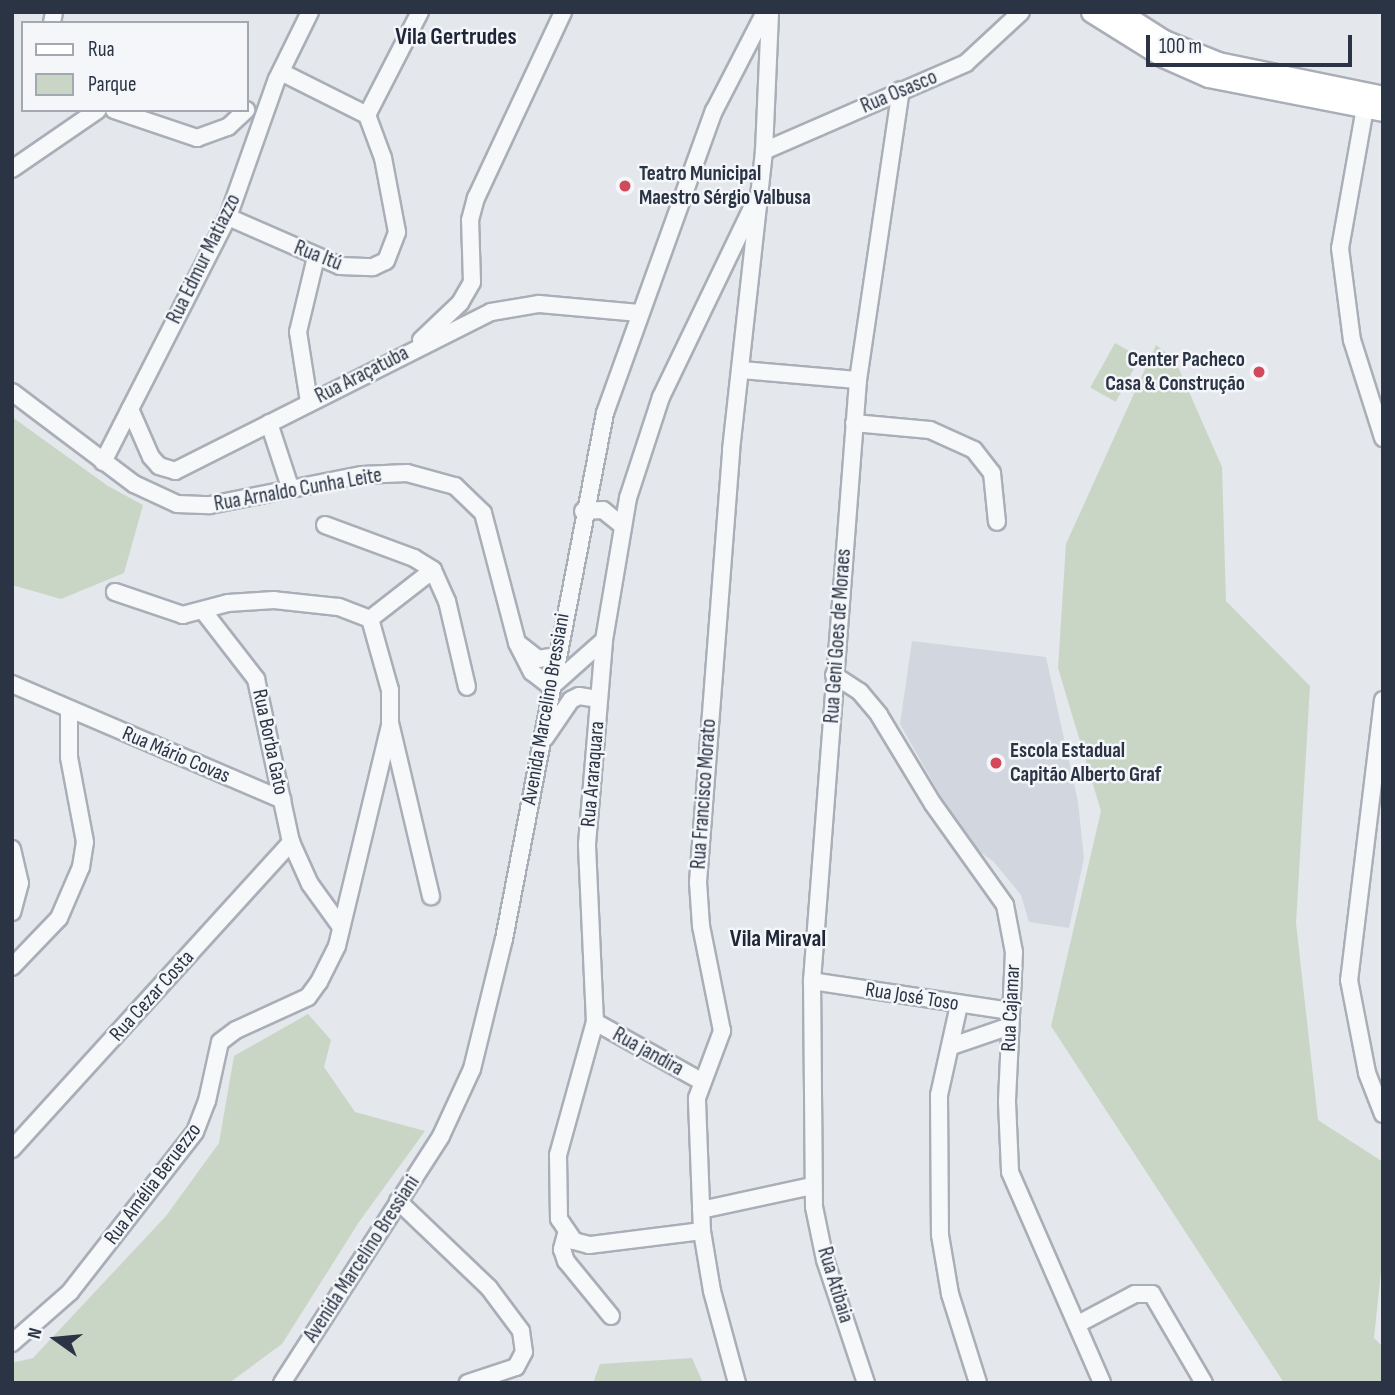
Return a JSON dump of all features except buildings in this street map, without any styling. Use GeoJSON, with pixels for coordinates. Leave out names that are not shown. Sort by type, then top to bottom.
{"type":"FeatureCollection","features":[{"type":"Feature","properties":{"kind":"main road"},"geometry":{"type":"LineString","coordinates":[[1091,12],[1200,74],[1374,110]]}},
{"type":"Feature","properties":{"kind":"main road"},"geometry":{"type":"LineString","coordinates":[[1120,12],[1164,40],[1218,62],[1383,96]]}},
{"type":"Feature","properties":{"kind":"street","name":"Rua Edmur Matiazzo"},"geometry":{"type":"LineString","coordinates":[[103,462],[228,217],[279,75],[310,12]]}},
{"type":"Feature","properties":{"kind":"street"},"geometry":{"type":"LineString","coordinates":[[248,109],[279,75],[368,115],[419,12]]}},
{"type":"Feature","properties":{"kind":"street"},"geometry":{"type":"LineString","coordinates":[[412,349],[460,303],[472,282],[470,220],[476,198],[563,12]]}},
{"type":"Feature","properties":{"kind":"street","name":"Avenida Marcelino Bressiani"},"geometry":{"type":"LineString","coordinates":[[282,1383],[441,1136],[472,1069],[504,939],[583,511],[605,413],[714,111],[747,43],[768,12]]}},
{"type":"Feature","properties":{"kind":"street","name":"Rua Francisco Morato"},"geometry":{"type":"LineString","coordinates":[[737,1383],[712,1291],[702,1231],[697,1110],[701,1081],[722,1031],[701,926],[698,882],[731,450],[764,151],[768,12]]}},
{"type":"Feature","properties":{"kind":"street","name":"Rua Osasco"},"geometry":{"type":"LineString","coordinates":[[764,151],[966,63],[1021,12]]}},
{"type":"Feature","properties":{"kind":"street"},"geometry":{"type":"LineString","coordinates":[[747,43],[759,53],[768,76]]}},
{"type":"Feature","properties":{"kind":"street","name":"Rua Geni Goes de Moraes"},"geometry":{"type":"LineString","coordinates":[[812,1186],[812,981],[834,675],[858,380],[901,90]]}},
{"type":"Feature","properties":{"kind":"street"},"geometry":{"type":"LineString","coordinates":[[1374,110],[1340,248],[1342,293],[1353,340],[1383,438]]}},
{"type":"Feature","properties":{"kind":"street"},"geometry":{"type":"LineString","coordinates":[[12,169],[95,112]]}},
{"type":"Feature","properties":{"kind":"street"},"geometry":{"type":"LineString","coordinates":[[120,112],[197,138],[228,127],[245,112]]}},
{"type":"Feature","properties":{"kind":"street","name":"Rua Itú"},"geometry":{"type":"LineString","coordinates":[[228,217],[316,257],[355,269],[373,267],[386,261],[396,244],[394,209],[368,115]]}},
{"type":"Feature","properties":{"kind":"street","name":"Rua Araraquara"},"geometry":{"type":"LineString","coordinates":[[611,1316],[566,1261],[562,1248],[566,1234],[558,1209],[558,1155],[595,1022],[587,844],[604,640],[623,526],[638,457],[661,397],[758,195]]}},
{"type":"Feature","properties":{"kind":"street"},"geometry":{"type":"LineString","coordinates":[[309,402],[298,332],[316,257]]}},
{"type":"Feature","properties":{"kind":"street","name":"Rua Araçatuba"},"geometry":{"type":"LineString","coordinates":[[130,409],[151,457],[166,471],[184,469],[269,422],[491,312],[514,306],[640,313]]}},
{"type":"Feature","properties":{"kind":"street"},"geometry":{"type":"LineString","coordinates":[[741,370],[858,380]]}},
{"type":"Feature","properties":{"kind":"street","name":"Rua Arnaldo Cunha Leite"},"geometry":{"type":"LineString","coordinates":[[12,392],[103,462],[157,496],[191,506],[362,475],[407,473],[455,485],[483,513],[517,643],[533,672],[551,687]]}},
{"type":"Feature","properties":{"kind":"street"},"geometry":{"type":"LineString","coordinates":[[269,422],[290,487]]}},
{"type":"Feature","properties":{"kind":"street"},"geometry":{"type":"LineString","coordinates":[[855,424],[930,430],[974,450],[992,473],[997,522]]}},
{"type":"Feature","properties":{"kind":"street"},"geometry":{"type":"LineString","coordinates":[[583,511],[603,510],[623,526]]}},
{"type":"Feature","properties":{"kind":"street"},"geometry":{"type":"LineString","coordinates":[[325,524],[414,558],[433,570],[447,601],[467,687]]}},
{"type":"Feature","properties":{"kind":"street"},"geometry":{"type":"LineString","coordinates":[[370,619],[433,570]]}},
{"type":"Feature","properties":{"kind":"street"},"geometry":{"type":"LineString","coordinates":[[115,592],[173,613],[204,612],[229,603],[274,600],[325,604],[370,619]]}},
{"type":"Feature","properties":{"kind":"street","name":"Rua Borba Gato"},"geometry":{"type":"LineString","coordinates":[[204,612],[256,679],[291,842],[310,884],[341,927]]}},
{"type":"Feature","properties":{"kind":"street"},"geometry":{"type":"LineString","coordinates":[[370,619],[390,690],[390,724],[431,897]]}},
{"type":"Feature","properties":{"kind":"street"},"geometry":{"type":"LineString","coordinates":[[551,687],[604,640]]}},
{"type":"Feature","properties":{"kind":"street"},"geometry":{"type":"LineString","coordinates":[[517,643],[538,659],[556,656]]}},
{"type":"Feature","properties":{"kind":"street","name":"Rua Cajamar"},"geometry":{"type":"LineString","coordinates":[[834,675],[860,692],[879,715],[933,804],[1005,905],[1014,953],[1010,1172],[1102,1383]]}},
{"type":"Feature","properties":{"kind":"street","name":"Rua Mário Covas"},"geometry":{"type":"LineString","coordinates":[[12,684],[282,800]]}},
{"type":"Feature","properties":{"kind":"street"},"geometry":{"type":"LineString","coordinates":[[539,749],[572,700],[579,696],[599,699]]}},
{"type":"Feature","properties":{"kind":"street"},"geometry":{"type":"LineString","coordinates":[[1383,700],[1349,980],[1367,1073],[1383,1114]]}},
{"type":"Feature","properties":{"kind":"street"},"geometry":{"type":"LineString","coordinates":[[12,967],[59,918],[81,867],[85,842],[69,757],[69,710]]}},
{"type":"Feature","properties":{"kind":"street","name":"Rua Amélia Beruezzo"},"geometry":{"type":"LineString","coordinates":[[12,1343],[71,1292],[195,1132],[205,1108],[220,1042],[236,1030],[308,997],[329,967],[390,724]]}},
{"type":"Feature","properties":{"kind":"street","name":"Rua Cezar Costa"},"geometry":{"type":"LineString","coordinates":[[12,1149],[291,842]]}},
{"type":"Feature","properties":{"kind":"street"},"geometry":{"type":"LineString","coordinates":[[12,849],[20,883],[12,912]]}},
{"type":"Feature","properties":{"kind":"street","name":"Rua José Toso"},"geometry":{"type":"LineString","coordinates":[[812,981],[959,1005],[1011,1019]]}},
{"type":"Feature","properties":{"kind":"street"},"geometry":{"type":"LineString","coordinates":[[959,1005],[938,1105],[940,1235],[950,1294],[978,1383]]}},
{"type":"Feature","properties":{"kind":"street"},"geometry":{"type":"LineString","coordinates":[[952,1046],[1011,1019]]}},
{"type":"Feature","properties":{"kind":"street","name":"Rua jandira"},"geometry":{"type":"LineString","coordinates":[[595,1022],[701,1081]]}},
{"type":"Feature","properties":{"kind":"street"},"geometry":{"type":"LineString","coordinates":[[701,1210],[812,1186]]}},
{"type":"Feature","properties":{"kind":"street","name":"Rua Atibaia"},"geometry":{"type":"LineString","coordinates":[[812,1186],[825,1260],[866,1383]]}},
{"type":"Feature","properties":{"kind":"street"},"geometry":{"type":"LineString","coordinates":[[398,1201],[489,1288],[521,1331],[524,1352],[516,1367],[468,1383]]}},
{"type":"Feature","properties":{"kind":"street"},"geometry":{"type":"LineString","coordinates":[[566,1234],[590,1245],[702,1231]]}},
{"type":"Feature","properties":{"kind":"street"},"geometry":{"type":"LineString","coordinates":[[1077,1324],[1148,1292],[1156,1298],[1204,1383]]}},
{"type":"Feature","properties":{"kind":"shaded area","name":"Escola Estadual Capitão Alberto Graf"},"geometry":{"type":"Polygon","coordinates":[[[912,641],[1046,657],[1078,802],[1084,858],[1069,928],[1029,922],[1021,895],[993,861],[968,844],[900,724],[912,641]]]}},
{"type":"Feature","properties":{"kind":"green space"},"geometry":{"type":"Polygon","coordinates":[[[1115,343],[1140,357],[1116,402],[1090,388],[1115,343]]]}},
{"type":"Feature","properties":{"kind":"green space"},"geometry":{"type":"Polygon","coordinates":[[[1156,345],[1175,360],[1222,467],[1226,601],[1310,686],[1296,923],[1318,1120],[1383,1162],[1383,1252],[1374,1338],[1383,1347],[1383,1383],[1284,1383],[1051,1026],[1101,811],[1058,668],[1066,544],[1156,345]]]}},
{"type":"Feature","properties":{"kind":"green space"},"geometry":{"type":"Polygon","coordinates":[[[12,417],[108,486],[143,505],[124,573],[61,599],[12,585],[12,417]]]}},
{"type":"Feature","properties":{"kind":"green space"},"geometry":{"type":"Polygon","coordinates":[[[308,1014],[331,1040],[324,1067],[355,1112],[425,1131],[359,1222],[282,1344],[229,1383],[12,1383],[12,1363],[33,1358],[166,1216],[219,1143],[234,1056],[308,1014]]]}},
{"type":"Feature","properties":{"kind":"green space"},"geometry":{"type":"Polygon","coordinates":[[[692,1358],[703,1383],[593,1383],[600,1364],[692,1358]]]}},
{"type":"Feature","properties":{"kind":"place","name":"Teatro Municipal Maestro Sérgio Valbusa"},"geometry":{"type":"Point","coordinates":[625,186]}},
{"type":"Feature","properties":{"kind":"place","name":"Center Pacheco Casa & Construção"},"geometry":{"type":"Point","coordinates":[1259,372]}},
{"type":"Feature","properties":{"kind":"place","name":"Escola Estadual Capitão Alberto Graf"},"geometry":{"type":"Point","coordinates":[996,763]}},
{"type":"Feature","properties":{"kind":"district","name":"Vila Gertrudes"},"geometry":{"type":"Point","coordinates":[456,37]}},
{"type":"Feature","properties":{"kind":"district","name":"Vila Miraval"},"geometry":{"type":"Point","coordinates":[778,939]}}]}
